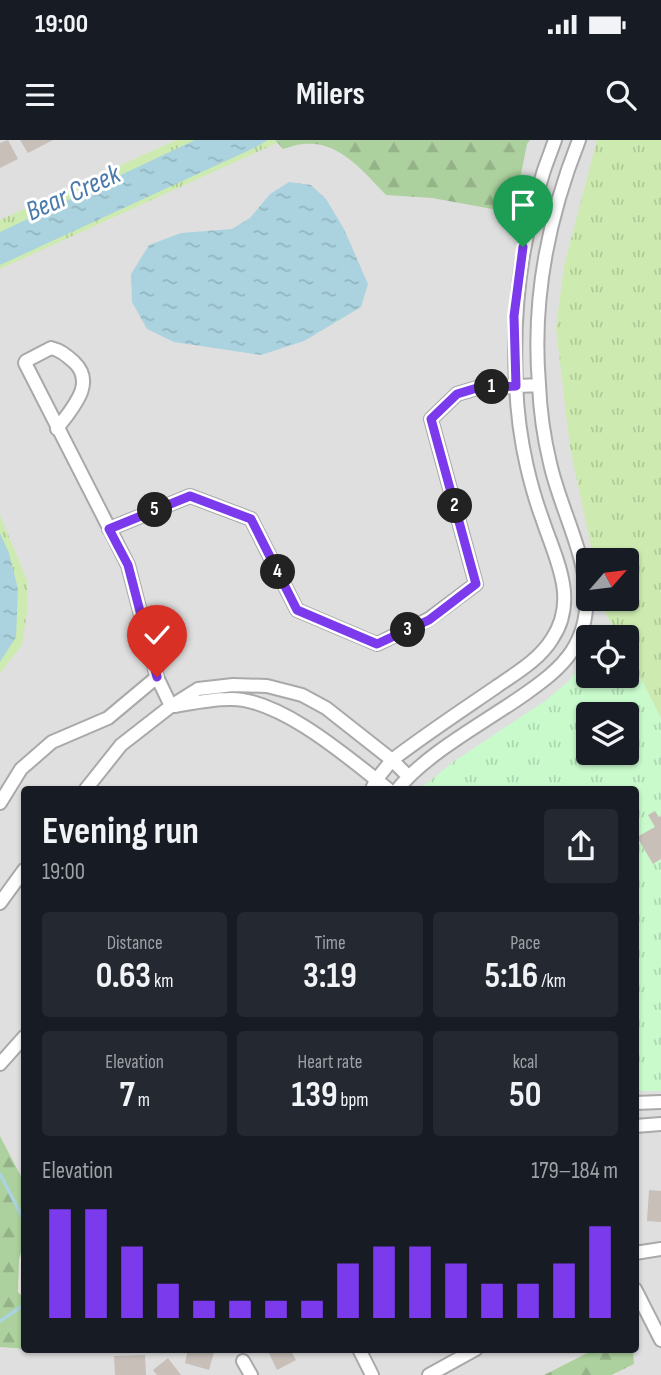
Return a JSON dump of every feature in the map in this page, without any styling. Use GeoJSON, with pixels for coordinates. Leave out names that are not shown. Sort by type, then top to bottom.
{"type":"FeatureCollection","features":[{"type":"Feature","properties":{"kind":"street"},"geometry":{"type":"LineString","coordinates":[[171,706],[231,698],[269,706],[299,723],[374,785],[392,760],[533,660],[553,639],[562,616],[565,592],[561,569],[541,518],[527,466],[516,386],[514,316],[523,247],[543,170],[555,140]]}},
{"type":"Feature","properties":{"kind":"street"},"geometry":{"type":"LineString","coordinates":[[400,786],[408,776],[549,677],[572,651],[584,622],[588,592],[583,563],[563,511],[549,462],[538,385],[537,317],[545,252],[565,177],[579,140]]}},
{"type":"Feature","properties":{"kind":"street"},"geometry":{"type":"LineString","coordinates":[[523,247],[545,252]]}},
{"type":"Feature","properties":{"kind":"street"},"geometry":{"type":"LineString","coordinates":[[57,429],[78,399],[84,377],[78,366],[67,356],[58,349],[51,348],[25,363],[57,429],[128,565],[157,677],[171,706]]}},
{"type":"Feature","properties":{"kind":"street"},"geometry":{"type":"LineString","coordinates":[[109,529],[190,496],[251,519],[297,610],[377,644],[429,620],[476,584],[431,419],[457,394],[477,388],[538,385]]}},
{"type":"Feature","properties":{"kind":"street"},"geometry":{"type":"LineString","coordinates":[[0,803],[20,769],[52,742],[108,718],[157,677]]}},
{"type":"Feature","properties":{"kind":"street"},"geometry":{"type":"LineString","coordinates":[[88,786],[121,745],[171,706],[198,689],[233,685],[267,686],[302,695],[326,708],[392,760],[408,776]]}},
{"type":"Feature","properties":{"kind":"street"},"geometry":{"type":"LineString","coordinates":[[0,903],[5,887],[21,873]]}},
{"type":"Feature","properties":{"kind":"street"},"geometry":{"type":"LineString","coordinates":[[0,1064],[21,1040]]}},
{"type":"Feature","properties":{"kind":"street"},"geometry":{"type":"LineString","coordinates":[[639,1103],[661,1102]]}},
{"type":"Feature","properties":{"kind":"street"},"geometry":{"type":"LineString","coordinates":[[639,1126],[661,1125]]}},
{"type":"Feature","properties":{"kind":"street"},"geometry":{"type":"LineString","coordinates":[[639,1252],[661,1249]]}},
{"type":"Feature","properties":{"kind":"street"},"geometry":{"type":"LineString","coordinates":[[639,1297],[661,1340]]}},
{"type":"Feature","properties":{"kind":"street"},"geometry":{"type":"LineString","coordinates":[[361,1353],[372,1375]]}},
{"type":"Feature","properties":{"kind":"street"},"geometry":{"type":"LineString","coordinates":[[429,1375],[469,1353]]}},
{"type":"Feature","properties":{"kind":"street"},"geometry":{"type":"LineString","coordinates":[[243,1361],[251,1375]]}},
{"type":"Feature","properties":{"kind":"shaded area"},"geometry":{"type":"Polygon","coordinates":[[[0,140],[661,140],[661,1375],[613,1375],[634,1364],[633,1353],[639,1353],[639,786],[21,786],[21,1176],[0,1136],[0,140]]]}},
{"type":"Feature","properties":{"kind":"shaded area"},"geometry":{"type":"Polygon","coordinates":[[[0,1347],[21,1349],[21,1353],[587,1353],[544,1375],[0,1375],[0,1347]]]}},
{"type":"Feature","properties":{"kind":"green space"},"geometry":{"type":"Polygon","coordinates":[[[176,140],[275,140],[277,143],[0,269],[0,220],[176,140]]]}},
{"type":"Feature","properties":{"kind":"green space"},"geometry":{"type":"Polygon","coordinates":[[[275,140],[530,140],[511,205],[498,210],[432,198],[386,195],[360,168],[329,147],[299,144],[283,149],[275,140]]]}},
{"type":"Feature","properties":{"kind":"green space"},"geometry":{"type":"Polygon","coordinates":[[[597,140],[661,140],[661,718],[639,675],[639,625],[612,625],[605,611],[639,611],[639,548],[591,548],[570,448],[556,328],[564,266],[597,140]]]}},
{"type":"Feature","properties":{"kind":"green space"},"geometry":{"type":"Polygon","coordinates":[[[0,515],[27,580],[27,612],[22,645],[0,673],[0,515]]]}},
{"type":"Feature","properties":{"kind":"green space"},"geometry":{"type":"Polygon","coordinates":[[[576,671],[576,688],[639,688],[639,675],[661,718],[661,1091],[639,1091],[639,786],[424,786],[453,762],[545,701],[570,680],[576,671]]]}},
{"type":"Feature","properties":{"kind":"green space"},"geometry":{"type":"Polygon","coordinates":[[[0,1136],[21,1176],[18,1292],[21,1295],[21,1349],[0,1347],[0,1136]]]}},
{"type":"Feature","properties":{"kind":"green space"},"geometry":{"type":"Polygon","coordinates":[[[587,1353],[633,1353],[634,1364],[612,1375],[544,1375],[587,1353]]]}},
{"type":"Feature","properties":{"kind":"water"},"geometry":{"type":"Polygon","coordinates":[[[195,140],[268,140],[0,265],[0,232],[195,140]]]}},
{"type":"Feature","properties":{"kind":"water"},"geometry":{"type":"Polygon","coordinates":[[[289,182],[311,185],[326,199],[344,229],[368,284],[361,307],[304,341],[261,355],[174,342],[147,329],[132,302],[131,274],[149,245],[181,233],[232,229],[250,218],[270,194],[289,182]]]}},
{"type":"Feature","properties":{"kind":"water"},"geometry":{"type":"Polygon","coordinates":[[[0,533],[9,553],[18,589],[16,637],[0,662],[0,533]]]}},
{"type":"Feature","properties":{"kind":"building"},"geometry":{"type":"Polygon","coordinates":[[[8,140],[18,159],[0,168],[0,143],[8,140]]]}},
{"type":"Feature","properties":{"kind":"building"},"geometry":{"type":"Polygon","coordinates":[[[20,140],[53,140],[28,153],[20,140]]]}},
{"type":"Feature","properties":{"kind":"building"},"geometry":{"type":"Polygon","coordinates":[[[655,811],[661,816],[661,859],[653,864],[639,840],[639,836],[655,827],[648,815],[655,811]]]}},
{"type":"Feature","properties":{"kind":"building"},"geometry":{"type":"Polygon","coordinates":[[[649,1190],[661,1191],[661,1222],[647,1221],[649,1190]]]}},
{"type":"Feature","properties":{"kind":"building"},"geometry":{"type":"Polygon","coordinates":[[[187,1353],[214,1353],[209,1370],[185,1363],[187,1353]]]}},
{"type":"Feature","properties":{"kind":"building"},"geometry":{"type":"Polygon","coordinates":[[[269,1353],[292,1353],[296,1360],[277,1370],[269,1353]]]}},
{"type":"Feature","properties":{"kind":"building"},"geometry":{"type":"Polygon","coordinates":[[[145,1355],[146,1375],[115,1375],[114,1356],[145,1355]]]}},
{"type":"Feature","properties":{"kind":"building"},"geometry":{"type":"Polygon","coordinates":[[[168,1358],[181,1375],[157,1375],[153,1370],[168,1358]]]}},
{"type":"Feature","properties":{"kind":"waterway","name":"Bear Creek"},"geometry":{"type":"LineString","coordinates":[[0,1174],[21,1214]]}},
{"type":"Feature","properties":{"kind":"waterway","name":"Bear Creek"},"geometry":{"type":"LineString","coordinates":[[0,1321],[21,1307]]}},
{"type":"Feature","properties":{"kind":"route"},"geometry":{"type":"LineString","coordinates":[[157,677],[128,565],[109,529],[190,496],[251,519],[297,610],[377,644],[429,620],[476,584],[431,419],[457,394],[477,388],[516,386],[514,316],[523,247]]}}]}
